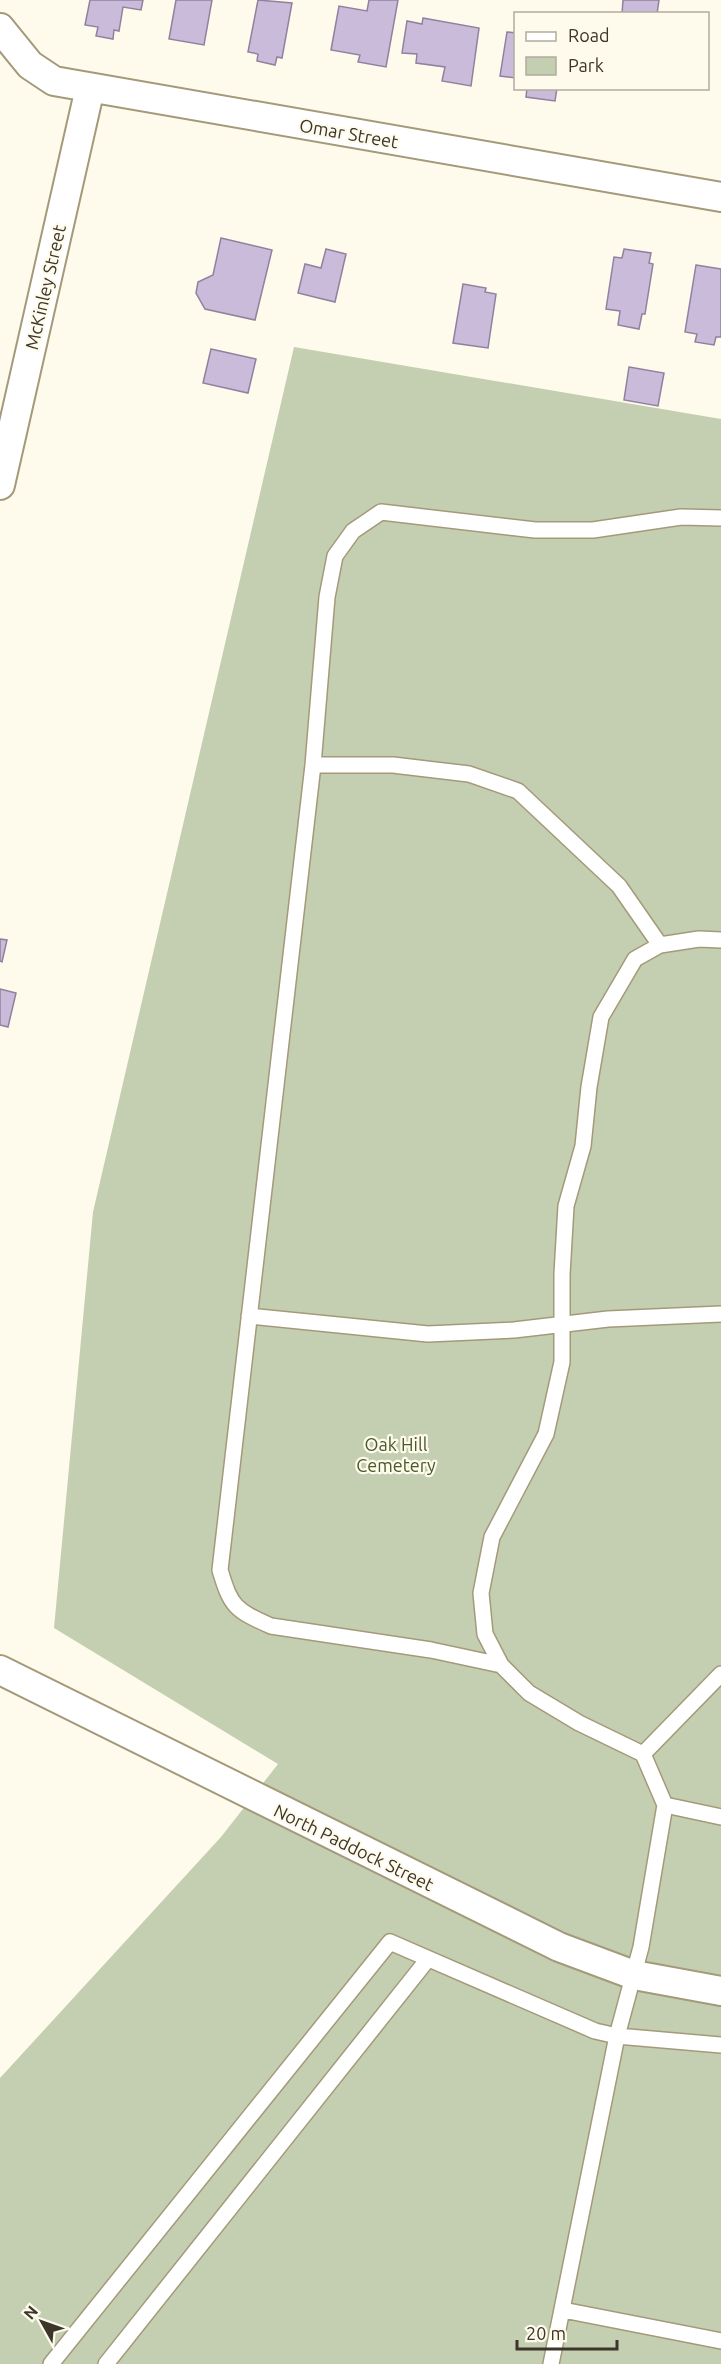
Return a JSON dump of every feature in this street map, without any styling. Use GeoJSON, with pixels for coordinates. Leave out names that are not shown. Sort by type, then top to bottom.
{"type":"FeatureCollection","features":[{"type":"Feature","properties":{"kind":"street","name":"Omar Street"},"geometry":{"type":"LineString","coordinates":[[0,28],[37,72],[54,81],[721,197]]}},
{"type":"Feature","properties":{"kind":"street","name":"McKinley Street"},"geometry":{"type":"LineString","coordinates":[[0,485],[90,88]]}},
{"type":"Feature","properties":{"kind":"street","name":"North Paddock Street"},"geometry":{"type":"LineString","coordinates":[[0,1670],[532,1935],[598,1963],[634,1975],[721,1991]]}},
{"type":"Feature","properties":{"kind":"lane"},"geometry":{"type":"LineString","coordinates":[[501,1665],[431,1650],[271,1626],[247,1615],[229,1600],[220,1570],[313,765],[327,597],[335,556],[353,531],[381,512],[535,530],[593,530],[681,517],[721,518]]}},
{"type":"Feature","properties":{"kind":"lane"},"geometry":{"type":"LineString","coordinates":[[313,765],[393,765],[469,774],[518,791],[619,886],[660,945]]}},
{"type":"Feature","properties":{"kind":"lane"},"geometry":{"type":"LineString","coordinates":[[550,2364],[563,2310],[617,2036],[641,1947],[665,1805],[643,1754],[579,1723],[529,1693],[501,1665],[485,1634],[481,1593],[492,1538],[546,1434],[562,1362],[566,1206],[583,1146],[589,1087],[601,1017],[635,959],[660,945],[699,939],[721,940]]}},
{"type":"Feature","properties":{"kind":"lane"},"geometry":{"type":"LineString","coordinates":[[249,1316],[428,1334],[514,1330],[682,1314],[721,1314]]}},
{"type":"Feature","properties":{"kind":"lane"},"geometry":{"type":"LineString","coordinates":[[643,1754],[721,1674]]}},
{"type":"Feature","properties":{"kind":"lane"},"geometry":{"type":"LineString","coordinates":[[665,1805],[721,1817]]}},
{"type":"Feature","properties":{"kind":"lane"},"geometry":{"type":"LineString","coordinates":[[51,2364],[390,1942],[595,2031],[617,2036],[721,2045]]}},
{"type":"Feature","properties":{"kind":"lane"},"geometry":{"type":"LineString","coordinates":[[106,2364],[428,1959]]}},
{"type":"Feature","properties":{"kind":"lane"},"geometry":{"type":"LineString","coordinates":[[563,2310],[721,2342]]}},
{"type":"Feature","properties":{"kind":"green space","name":"Oak Hill Cemetery"},"geometry":{"type":"Polygon","coordinates":[[[294,347],[721,419],[721,2364],[0,2364],[0,2078],[221,1837],[278,1764],[54,1628],[93,1212],[294,347]]]}},
{"type":"Feature","properties":{"kind":"building"},"geometry":{"type":"Polygon","coordinates":[[[90,0],[143,0],[141,10],[123,7],[119,31],[114,30],[113,39],[96,36],[98,27],[85,25],[90,0]]]}},
{"type":"Feature","properties":{"kind":"building"},"geometry":{"type":"Polygon","coordinates":[[[176,0],[212,0],[204,45],[169,39],[176,0]]]}},
{"type":"Feature","properties":{"kind":"building"},"geometry":{"type":"Polygon","coordinates":[[[258,0],[292,3],[282,58],[277,57],[275,65],[257,61],[258,54],[248,52],[258,0]]]}},
{"type":"Feature","properties":{"kind":"building"},"geometry":{"type":"Polygon","coordinates":[[[369,0],[398,0],[386,67],[358,62],[360,55],[331,50],[339,6],[367,11],[369,0]]]}},
{"type":"Feature","properties":{"kind":"building"},"geometry":{"type":"Polygon","coordinates":[[[623,0],[659,0],[657,12],[622,12],[623,0]]]}},
{"type":"Feature","properties":{"kind":"building"},"geometry":{"type":"Polygon","coordinates":[[[423,18],[479,28],[471,86],[442,81],[445,67],[416,63],[417,54],[402,53],[407,21],[422,24],[423,18]]]}},
{"type":"Feature","properties":{"kind":"building"},"geometry":{"type":"Polygon","coordinates":[[[507,32],[514,33],[514,78],[500,76],[507,32]]]}},
{"type":"Feature","properties":{"kind":"building"},"geometry":{"type":"Polygon","coordinates":[[[527,90],[557,90],[555,101],[526,97],[527,90]]]}},
{"type":"Feature","properties":{"kind":"building"},"geometry":{"type":"Polygon","coordinates":[[[221,238],[272,250],[255,320],[205,309],[196,293],[198,282],[213,275],[221,238]]]}},
{"type":"Feature","properties":{"kind":"building"},"geometry":{"type":"Polygon","coordinates":[[[326,249],[346,254],[335,302],[298,293],[305,264],[321,268],[326,249]]]}},
{"type":"Feature","properties":{"kind":"building"},"geometry":{"type":"Polygon","coordinates":[[[624,249],[651,253],[649,263],[653,264],[645,314],[642,314],[639,329],[618,325],[620,311],[606,309],[614,257],[622,258],[624,249]]]}},
{"type":"Feature","properties":{"kind":"building"},"geometry":{"type":"Polygon","coordinates":[[[696,265],[721,269],[721,337],[716,337],[714,345],[695,342],[697,334],[685,332],[696,265]]]}},
{"type":"Feature","properties":{"kind":"building"},"geometry":{"type":"Polygon","coordinates":[[[463,284],[486,288],[485,292],[496,294],[488,348],[453,343],[463,284]]]}},
{"type":"Feature","properties":{"kind":"building"},"geometry":{"type":"Polygon","coordinates":[[[211,349],[256,359],[248,393],[203,383],[211,349]]]}},
{"type":"Feature","properties":{"kind":"building"},"geometry":{"type":"Polygon","coordinates":[[[629,367],[664,373],[658,406],[624,400],[629,367]]]}},
{"type":"Feature","properties":{"kind":"building"},"geometry":{"type":"Polygon","coordinates":[[[0,939],[7,940],[2,962],[0,961],[0,939]]]}},
{"type":"Feature","properties":{"kind":"building"},"geometry":{"type":"Polygon","coordinates":[[[0,989],[16,993],[8,1027],[0,1025],[0,989]]]}}]}
